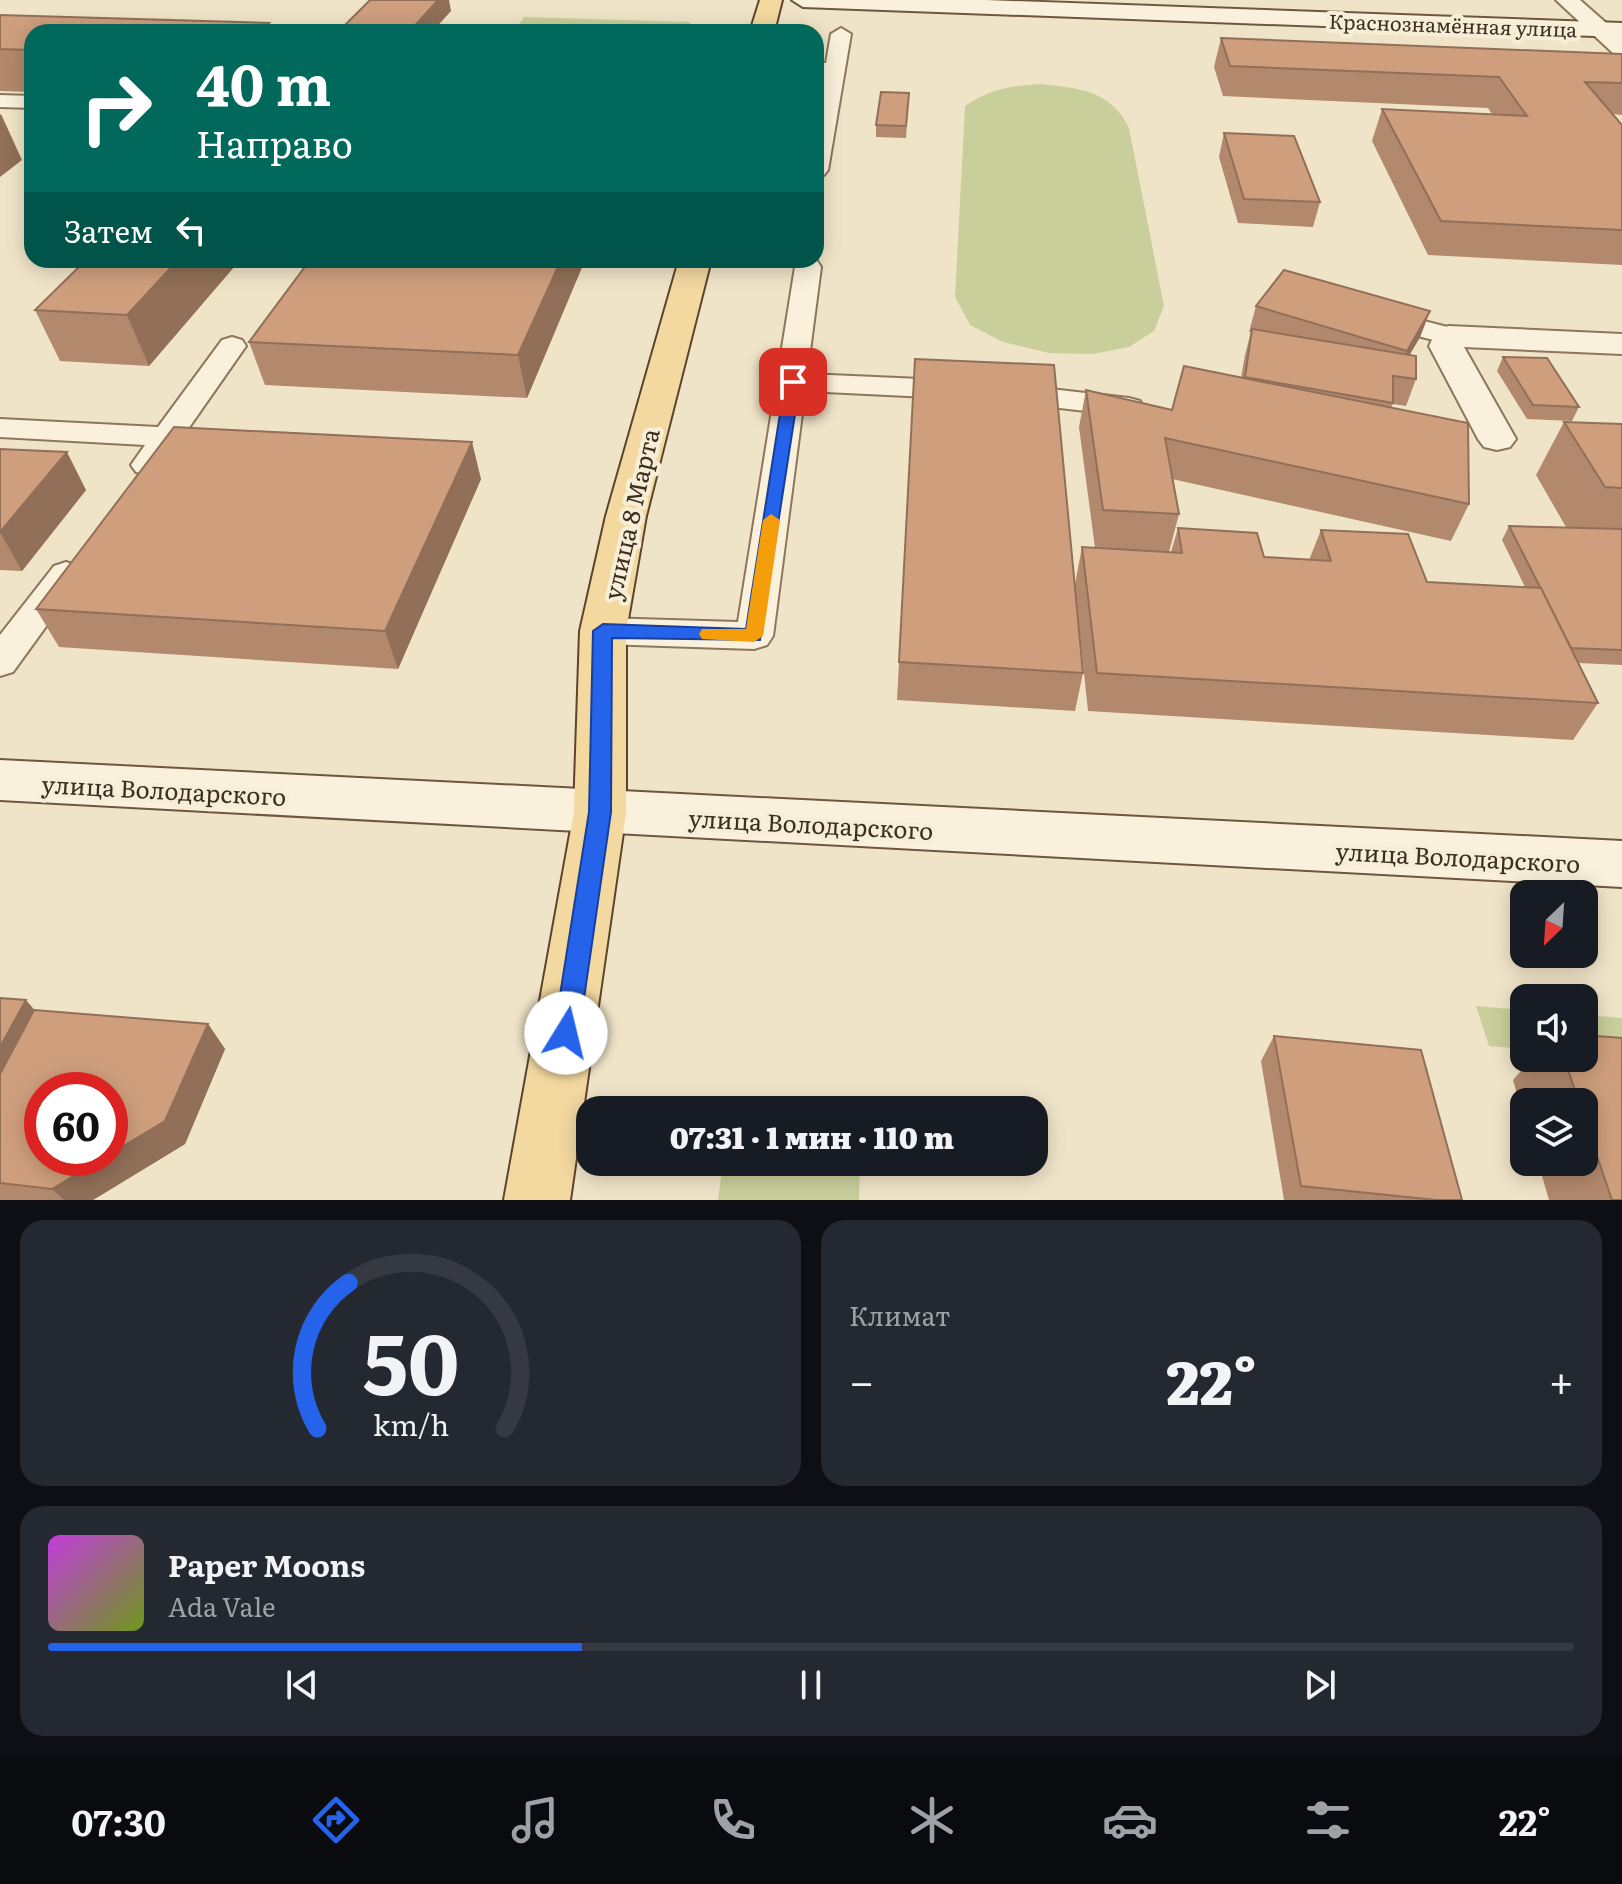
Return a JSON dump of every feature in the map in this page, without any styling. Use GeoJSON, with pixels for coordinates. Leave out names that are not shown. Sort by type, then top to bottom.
{"type":"FeatureCollection","features":[{"type":"Feature","properties":{"kind":"main road"},"geometry":{"type":"LineString","coordinates":[[764,24],[771,0]]}},
{"type":"Feature","properties":{"kind":"main road","name":"Краснознамённая улица"},"geometry":{"type":"LineString","coordinates":[[803,0],[1622,30]]}},
{"type":"Feature","properties":{"kind":"main road"},"geometry":{"type":"LineString","coordinates":[[1567,0],[1622,49]]}},
{"type":"Feature","properties":{"kind":"main road","name":"улица 8 Марта"},"geometry":{"type":"LineString","coordinates":[[537,1200],[600,812],[603,631],[626,516],[693,268]]}},
{"type":"Feature","properties":{"kind":"main road"},"geometry":{"type":"LineString","coordinates":[[1497,439],[1446,346],[1449,336],[1622,344]]}},
{"type":"Feature","properties":{"kind":"main road","name":"улица Володарского"},"geometry":{"type":"LineString","coordinates":[[0,780],[1622,864]]}},
{"type":"Feature","properties":{"kind":"lane"},"geometry":{"type":"LineString","coordinates":[[825,70],[841,34]]}},
{"type":"Feature","properties":{"kind":"lane"},"geometry":{"type":"LineString","coordinates":[[0,101],[24,102]]}},
{"type":"Feature","properties":{"kind":"lane"},"geometry":{"type":"LineString","coordinates":[[603,631],[754,636],[808,268]]}},
{"type":"Feature","properties":{"kind":"lane"},"geometry":{"type":"LineString","coordinates":[[1350,311],[1449,336]]}},
{"type":"Feature","properties":{"kind":"lane"},"geometry":{"type":"LineString","coordinates":[[132,486],[232,346]]}},
{"type":"Feature","properties":{"kind":"lane"},"geometry":{"type":"LineString","coordinates":[[793,382],[989,391],[1129,407]]}},
{"type":"Feature","properties":{"kind":"lane"},"geometry":{"type":"LineString","coordinates":[[0,428],[169,437]]}},
{"type":"Feature","properties":{"kind":"lane"},"geometry":{"type":"LineString","coordinates":[[0,662],[86,547]]}},
{"type":"Feature","properties":{"kind":"green space"},"geometry":{"type":"Polygon","coordinates":[[[524,17],[691,24],[519,24],[524,17]]]}},
{"type":"Feature","properties":{"kind":"green space"},"geometry":{"type":"Polygon","coordinates":[[[1040,84],[1067,87],[1103,98],[1122,115],[1129,128],[1164,306],[1154,331],[1129,347],[1093,354],[1049,353],[1003,342],[970,325],[955,297],[965,106],[1001,89],[1040,84]]]}},
{"type":"Feature","properties":{"kind":"green space"},"geometry":{"type":"Polygon","coordinates":[[[1476,1006],[1510,1009],[1510,1048],[1489,1046],[1476,1006]]]}},
{"type":"Feature","properties":{"kind":"green space"},"geometry":{"type":"Polygon","coordinates":[[[1598,1016],[1622,1018],[1622,1057],[1598,1055],[1598,1016]]]}},
{"type":"Feature","properties":{"kind":"green space"},"geometry":{"type":"Polygon","coordinates":[[[721,1176],[860,1176],[859,1200],[718,1200],[721,1176]]]}},
{"type":"Feature","properties":{"kind":"building"},"geometry":{"type":"Polygon","coordinates":[[[370,0],[438,0],[416,24],[346,24],[370,0]]]}},
{"type":"Feature","properties":{"kind":"building"},"geometry":{"type":"Polygon","coordinates":[[[0,15],[269,23],[24,24],[24,50],[0,49],[0,15]]]}},
{"type":"Feature","properties":{"kind":"building"},"geometry":{"type":"Polygon","coordinates":[[[1221,38],[1622,54],[1622,83],[1585,82],[1622,125],[1622,230],[1441,221],[1382,109],[1527,116],[1499,77],[1230,66],[1221,38]]]}},
{"type":"Feature","properties":{"kind":"building"},"geometry":{"type":"Polygon","coordinates":[[[881,92],[909,93],[906,126],[876,125],[881,92]]]}},
{"type":"Feature","properties":{"kind":"building"},"geometry":{"type":"Polygon","coordinates":[[[1224,133],[1294,136],[1320,202],[1244,199],[1224,133]]]}},
{"type":"Feature","properties":{"kind":"building"},"geometry":{"type":"Polygon","coordinates":[[[78,268],[171,268],[127,315],[35,310],[78,268]]]}},
{"type":"Feature","properties":{"kind":"building"},"geometry":{"type":"Polygon","coordinates":[[[304,268],[557,268],[518,355],[249,342],[304,268]]]}},
{"type":"Feature","properties":{"kind":"building"},"geometry":{"type":"Polygon","coordinates":[[[1284,270],[1430,311],[1407,351],[1256,306],[1284,270]]]}},
{"type":"Feature","properties":{"kind":"building"},"geometry":{"type":"Polygon","coordinates":[[[1252,329],[1416,356],[1416,379],[1393,376],[1393,403],[1245,377],[1252,329]]]}},
{"type":"Feature","properties":{"kind":"building"},"geometry":{"type":"Polygon","coordinates":[[[1503,357],[1547,358],[1579,407],[1533,405],[1503,357]]]}},
{"type":"Feature","properties":{"kind":"building"},"geometry":{"type":"Polygon","coordinates":[[[915,359],[1054,365],[1083,673],[899,662],[915,359]]]}},
{"type":"Feature","properties":{"kind":"building"},"geometry":{"type":"Polygon","coordinates":[[[1184,366],[1468,423],[1469,504],[1165,438],[1179,514],[1103,510],[1086,390],[1172,410],[1184,366]]]}},
{"type":"Feature","properties":{"kind":"building"},"geometry":{"type":"Polygon","coordinates":[[[1564,422],[1622,424],[1622,488],[1605,487],[1564,422]]]}},
{"type":"Feature","properties":{"kind":"building"},"geometry":{"type":"Polygon","coordinates":[[[174,427],[472,442],[385,631],[36,609],[174,427]]]}},
{"type":"Feature","properties":{"kind":"building"},"geometry":{"type":"Polygon","coordinates":[[[0,449],[67,452],[0,532],[0,449]]]}},
{"type":"Feature","properties":{"kind":"building"},"geometry":{"type":"Polygon","coordinates":[[[1509,526],[1622,529],[1622,650],[1571,648],[1509,526]]]}},
{"type":"Feature","properties":{"kind":"building"},"geometry":{"type":"Polygon","coordinates":[[[1178,528],[1257,533],[1264,557],[1331,561],[1321,530],[1408,534],[1427,582],[1541,588],[1598,703],[1097,673],[1082,547],[1182,553],[1178,528]]]}},
{"type":"Feature","properties":{"kind":"building"},"geometry":{"type":"Polygon","coordinates":[[[0,998],[26,1000],[0,1047],[0,998]]]}},
{"type":"Feature","properties":{"kind":"building"},"geometry":{"type":"Polygon","coordinates":[[[34,1010],[208,1024],[165,1121],[128,1143],[128,1072],[24,1072],[24,1176],[73,1176],[52,1189],[0,1183],[0,1074],[34,1010]]]}},
{"type":"Feature","properties":{"kind":"building"},"geometry":{"type":"Polygon","coordinates":[[[1274,1036],[1421,1050],[1462,1200],[1301,1186],[1274,1036]]]}},
{"type":"Feature","properties":{"kind":"building"},"geometry":{"type":"Polygon","coordinates":[[[1598,1036],[1622,1038],[1622,1200],[1612,1200],[1598,1159],[1598,1088],[1574,1088],[1569,1072],[1598,1072],[1598,1036]]]}},
{"type":"Feature","properties":{"kind":"slow traffic"},"geometry":{"type":"LineString","coordinates":[[708,634],[754,636],[771,520]]}},
{"type":"Feature","properties":{"kind":"route"},"geometry":{"type":"LineString","coordinates":[[566,1033],[600,812],[603,631],[754,636],[793,382]]}}]}
